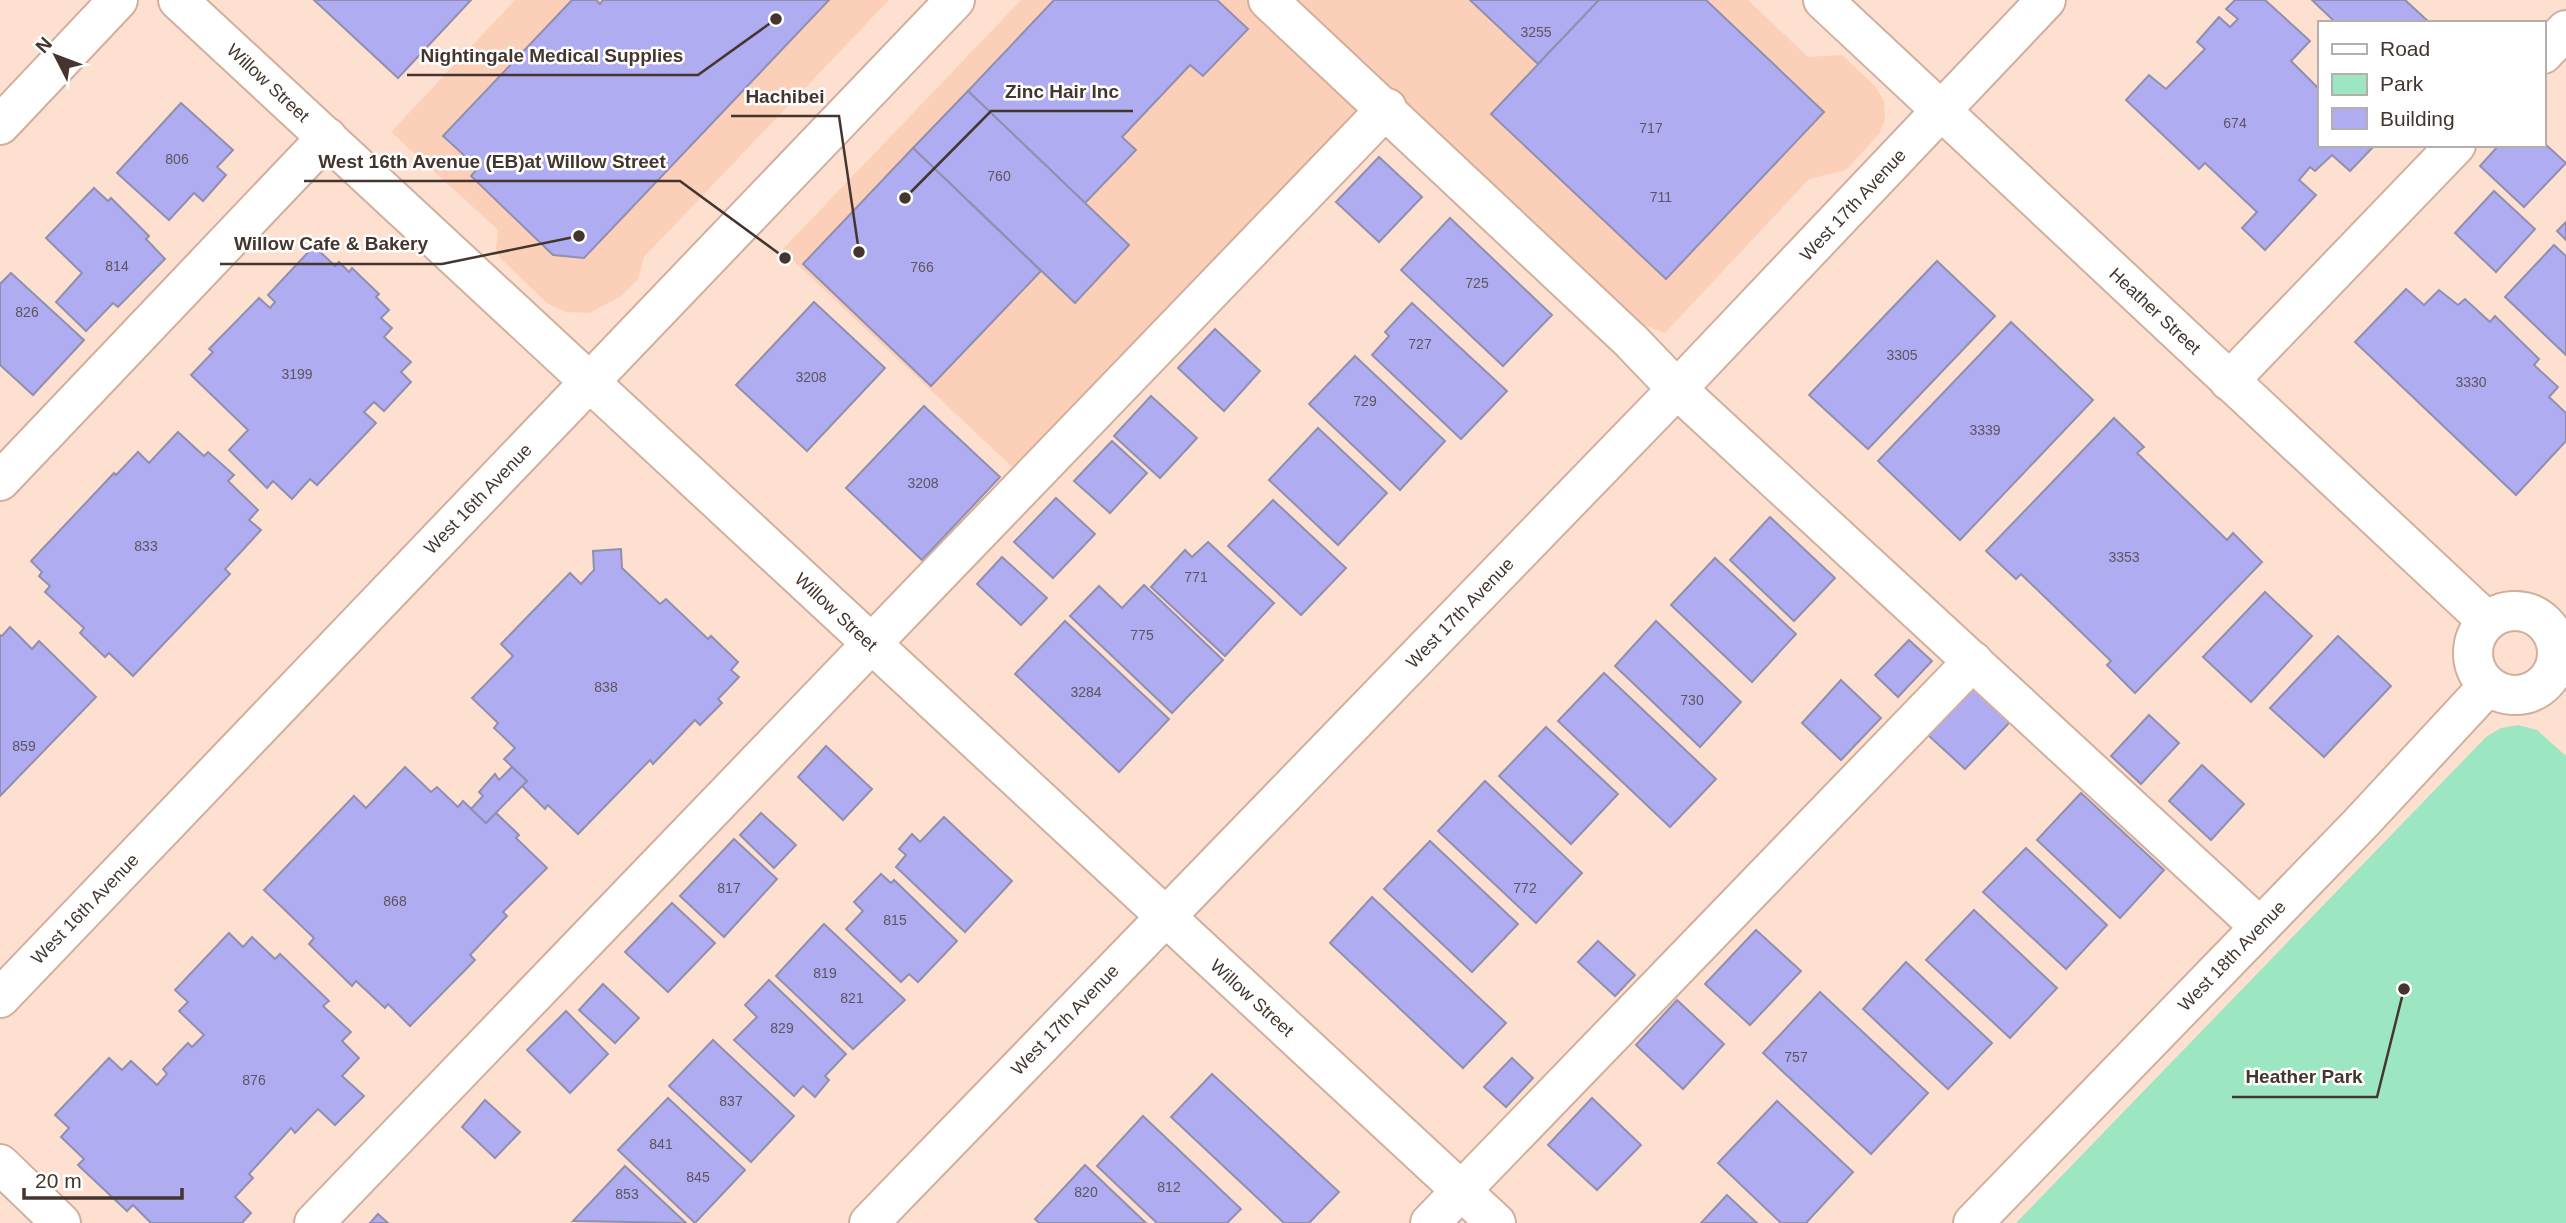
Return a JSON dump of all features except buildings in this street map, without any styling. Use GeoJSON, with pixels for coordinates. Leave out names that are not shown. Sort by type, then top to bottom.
{"type":"FeatureCollection","features":[{"type":"Feature","properties":{"kind":"street"},"geometry":{"type":"LineString","coordinates":[[0,125],[118,0]]}},
{"type":"Feature","properties":{"kind":"street","name":"Willow Street"},"geometry":{"type":"LineString","coordinates":[[178,0],[1496,1223]]}},
{"type":"Feature","properties":{"kind":"street","name":"West 16th Avenue"},"geometry":{"type":"LineString","coordinates":[[0,998],[955,0]]}},
{"type":"Feature","properties":{"kind":"street"},"geometry":{"type":"LineString","coordinates":[[1268,0],[1387,108],[1631,341],[1677,389],[2260,928]]}},
{"type":"Feature","properties":{"kind":"street","name":"Heather Street"},"geometry":{"type":"LineString","coordinates":[[1823,0],[2487,621]]}},
{"type":"Feature","properties":{"kind":"street","name":"West 17th Avenue"},"geometry":{"type":"LineString","coordinates":[[869,1223],[1677,389],[2046,0]]}},
{"type":"Feature","properties":{"kind":"street"},"geometry":{"type":"LineString","coordinates":[[2545,52],[2566,30]]}},
{"type":"Feature","properties":{"kind":"street"},"geometry":{"type":"LineString","coordinates":[[314,1223],[829,691],[870,644],[1387,108]]}},
{"type":"Feature","properties":{"kind":"street"},"geometry":{"type":"LineString","coordinates":[[0,481],[327,137]]}},
{"type":"Feature","properties":{"kind":"street"},"geometry":{"type":"LineString","coordinates":[[2229,381],[2454,147]]}},
{"type":"Feature","properties":{"kind":"street"},"geometry":{"type":"LineString","coordinates":[[2518,611],[2533,615],[2556,614],[2557,688],[2519,695],[2503,694],[2488,686],[2477,672],[2473,654],[2476,637],[2487,621],[2501,613],[2518,611]]}},
{"type":"Feature","properties":{"kind":"street"},"geometry":{"type":"LineString","coordinates":[[1430,1223],[1973,661]]}},
{"type":"Feature","properties":{"kind":"street","name":"West 18th Avenue"},"geometry":{"type":"LineString","coordinates":[[1973,1223],[2260,928],[2488,686]]}},
{"type":"Feature","properties":{"kind":"street"},"geometry":{"type":"LineString","coordinates":[[0,1164],[61,1223]]}},
{"type":"Feature","properties":{"kind":"shaded area"},"geometry":{"type":"Polygon","coordinates":[[[515,0],[889,0],[644,257],[638,279],[620,297],[589,313],[566,312],[548,304],[500,258],[496,248],[498,230],[391,132],[515,0]]]}},
{"type":"Feature","properties":{"kind":"shaded area"},"geometry":{"type":"Polygon","coordinates":[[[1021,0],[1748,0],[1808,57],[1842,55],[1875,86],[1884,101],[1885,120],[1879,134],[1846,170],[1809,179],[1665,333],[1642,324],[1625,335],[1387,109],[1026,480],[782,250],[1021,0]]]}},
{"type":"Feature","properties":{"kind":"green space"},"geometry":{"type":"Polygon","coordinates":[[[2518,725],[2537,730],[2566,756],[2566,1223],[2016,1223],[2486,737],[2501,728],[2518,725]]]}},
{"type":"Feature","properties":{"kind":"place","name":"Nightingale Medical Supplies"},"geometry":{"type":"Point","coordinates":[776,19]}},
{"type":"Feature","properties":{"kind":"place","name":"Zinc Hair Inc"},"geometry":{"type":"Point","coordinates":[905,198]}},
{"type":"Feature","properties":{"kind":"place","name":"Willow Cafe & Bakery"},"geometry":{"type":"Point","coordinates":[579,236]}},
{"type":"Feature","properties":{"kind":"place","name":"Hachibei"},"geometry":{"type":"Point","coordinates":[859,252]}},
{"type":"Feature","properties":{"kind":"place","name":"West 16th Avenue (EB)at Willow Street"},"geometry":{"type":"Point","coordinates":[785,258]}},
{"type":"Feature","properties":{"kind":"place","name":"Heather Park"},"geometry":{"type":"Point","coordinates":[2404,989]}}]}
